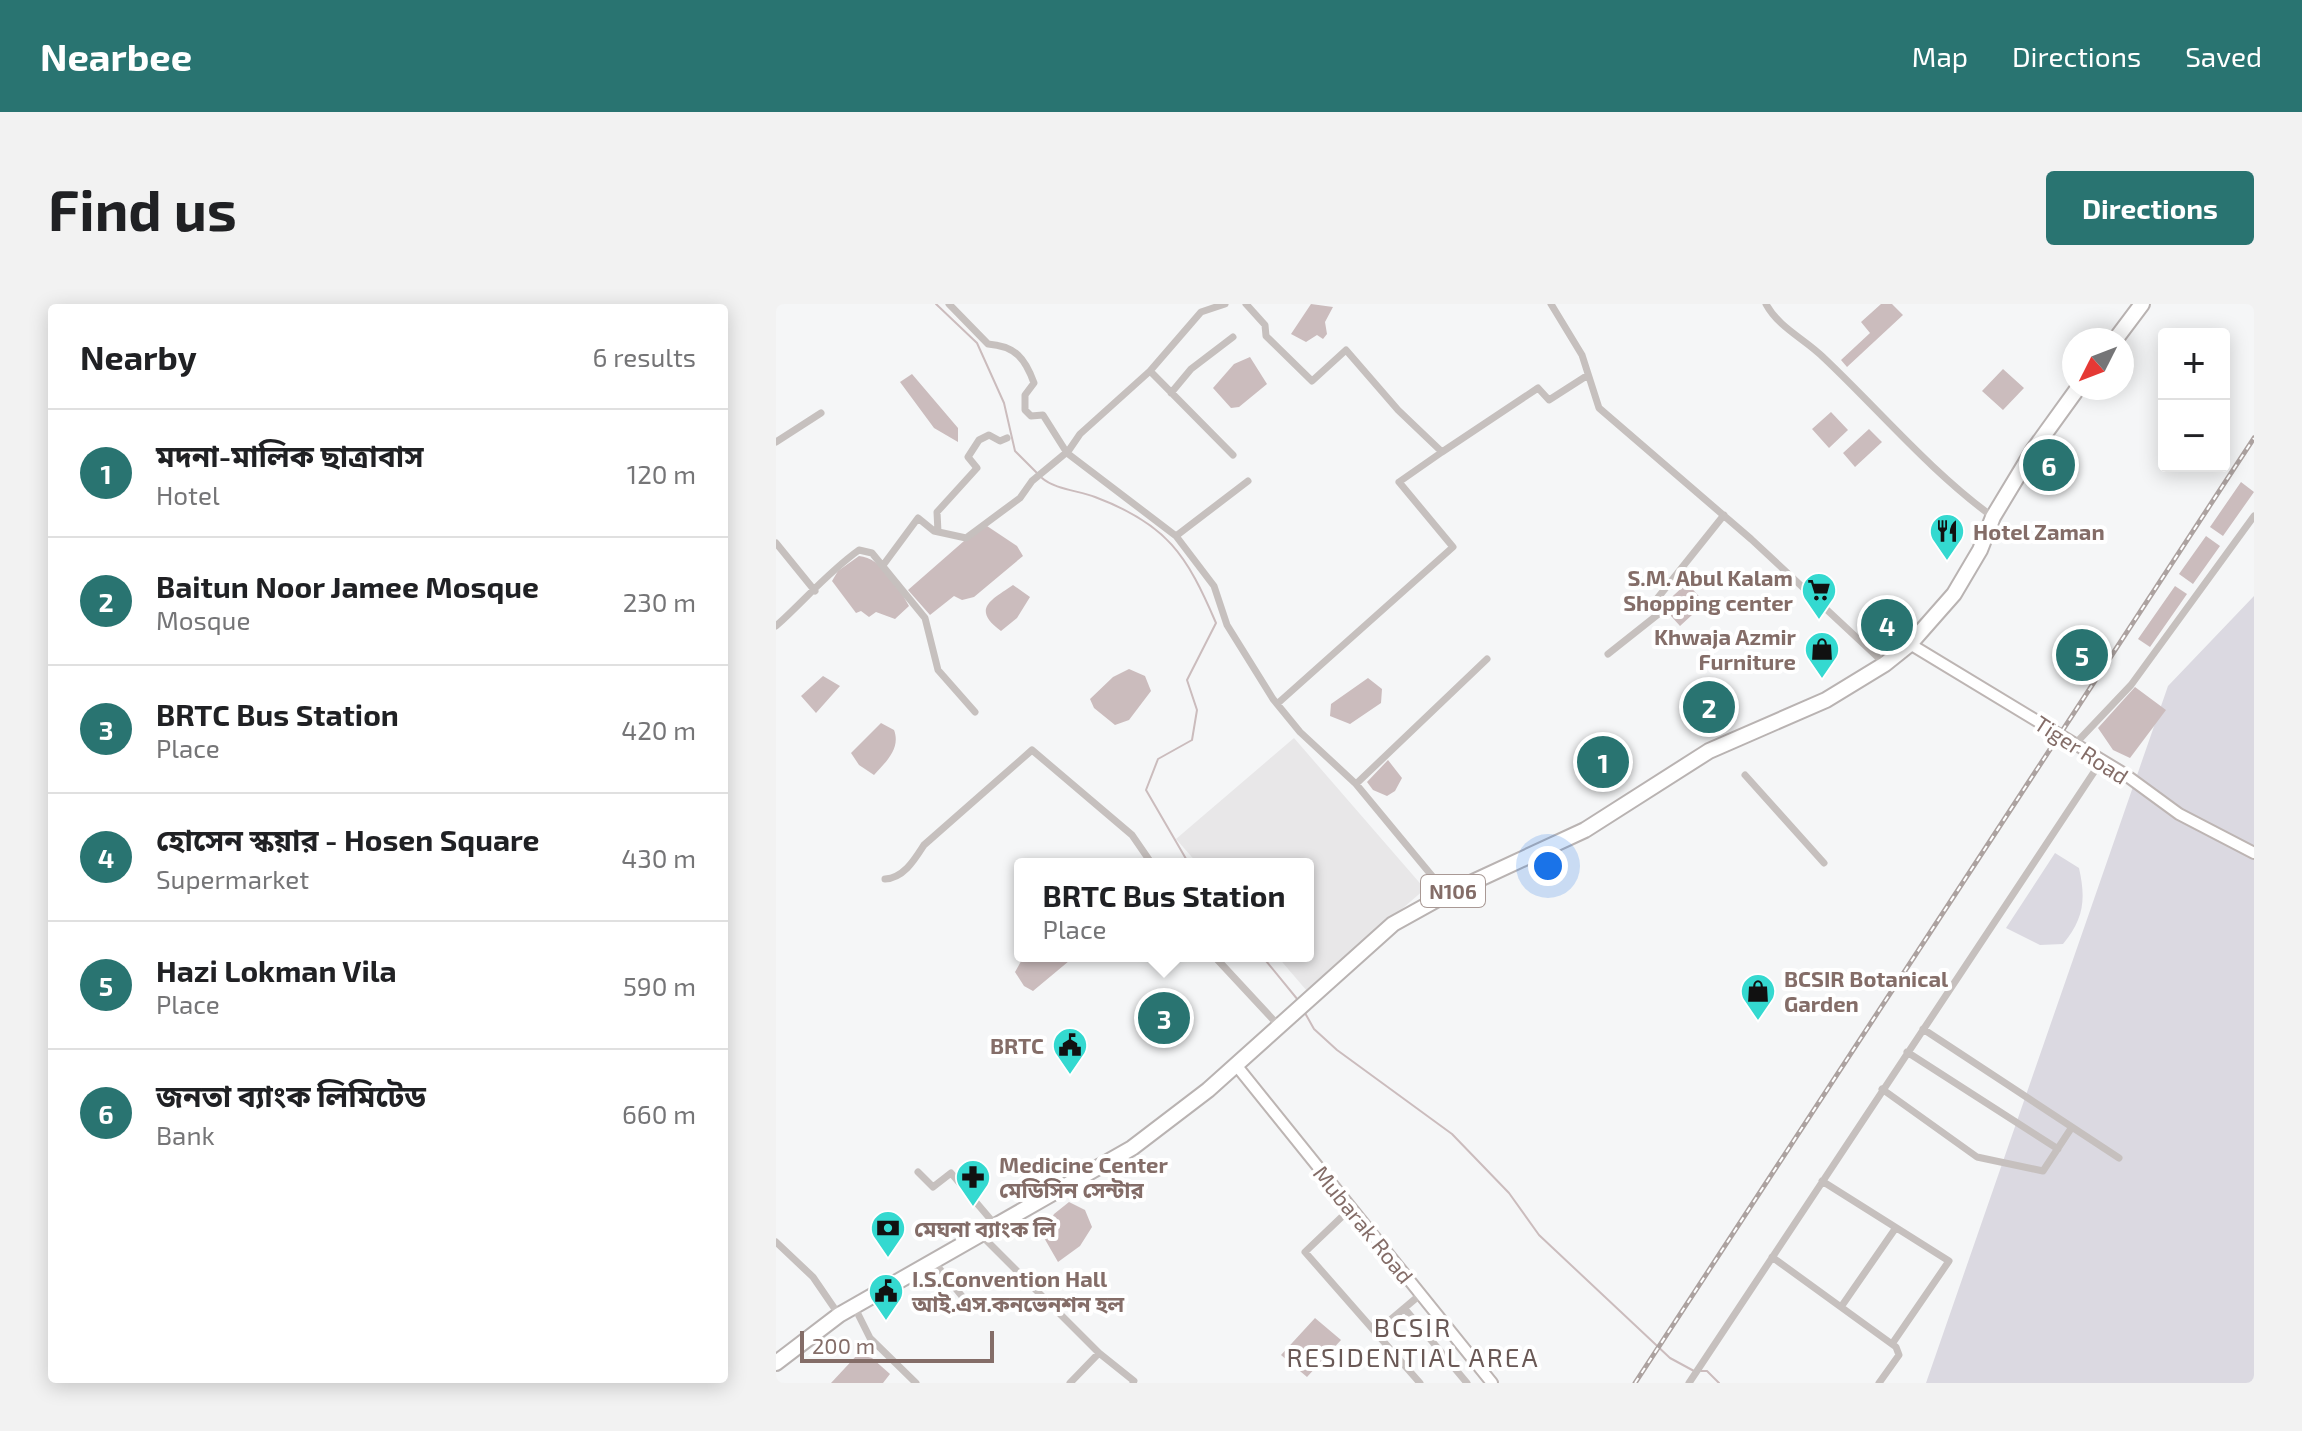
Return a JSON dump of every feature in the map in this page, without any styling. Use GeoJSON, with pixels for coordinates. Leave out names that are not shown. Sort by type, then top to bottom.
{"type":"FeatureCollection","features":[{"type":"Feature","properties":{"kind":"highway"},"geometry":{"type":"LineString","coordinates":[[2115,328],[2133,304]]}},
{"type":"Feature","properties":{"kind":"highway"},"geometry":{"type":"LineString","coordinates":[[2124,328],[2142,304]]}},
{"type":"Feature","properties":{"kind":"highway","name":"N106"},"geometry":{"type":"LineString","coordinates":[[1883,662],[1927,616],[1955,580],[2027,447],[2062,399]]}},
{"type":"Feature","properties":{"kind":"highway","name":"N106"},"geometry":{"type":"LineString","coordinates":[[777,1358],[836,1312],[1122,1146],[1278,1024],[1393,924],[1445,891],[1585,830],[1709,751],[1826,700],[1910,644],[1941,611],[1967,576],[1991,516],[2069,400]]}},
{"type":"Feature","properties":{"kind":"highway","name":"N106"},"geometry":{"type":"LineString","coordinates":[[836,1312],[854,1306],[1132,1148],[1177,1116],[1278,1024]]}},
{"type":"Feature","properties":{"kind":"street"},"geometry":{"type":"LineString","coordinates":[[949,304],[988,344],[1005,345],[1025,360],[1034,383],[1025,395],[1025,410],[1031,416],[1043,415],[1067,452],[1176,536],[1214,586],[1227,625],[1277,704],[1300,732],[1356,784],[1445,891]]}},
{"type":"Feature","properties":{"kind":"street"},"geometry":{"type":"LineString","coordinates":[[884,564],[918,518],[938,532],[966,538],[1020,498],[1032,481],[1067,452],[1080,434],[1150,371],[1201,312],[1225,304]]}},
{"type":"Feature","properties":{"kind":"street"},"geometry":{"type":"LineString","coordinates":[[1246,304],[1265,325],[1266,336],[1312,381],[1346,350],[1398,410],[1442,452]]}},
{"type":"Feature","properties":{"kind":"street"},"geometry":{"type":"LineString","coordinates":[[1551,304],[1582,355],[1599,408],[1724,515],[1883,662]]}},
{"type":"Feature","properties":{"kind":"street"},"geometry":{"type":"LineString","coordinates":[[1766,304],[1779,321],[1863,396],[1897,433],[1991,516]]}},
{"type":"Feature","properties":{"kind":"street"},"geometry":{"type":"LineString","coordinates":[[1171,393],[1191,369],[1233,337]]}},
{"type":"Feature","properties":{"kind":"street"},"geometry":{"type":"LineString","coordinates":[[1150,371],[1233,455]]}},
{"type":"Feature","properties":{"kind":"street"},"geometry":{"type":"LineString","coordinates":[[1277,704],[1453,547],[1399,482],[1538,388],[1549,400],[1588,375]]}},
{"type":"Feature","properties":{"kind":"street"},"geometry":{"type":"LineString","coordinates":[[776,442],[821,413]]}},
{"type":"Feature","properties":{"kind":"street"},"geometry":{"type":"LineString","coordinates":[[938,532],[937,512],[977,468],[968,457],[979,440],[989,435],[1000,441],[1007,438]]}},
{"type":"Feature","properties":{"kind":"street"},"geometry":{"type":"LineString","coordinates":[[1176,536],[1248,481]]}},
{"type":"Feature","properties":{"kind":"street"},"geometry":{"type":"LineString","coordinates":[[1608,654],[1661,612],[1656,600],[1724,515]]}},
{"type":"Feature","properties":{"kind":"street"},"geometry":{"type":"LineString","coordinates":[[2076,743],[2131,685],[2254,516]]}},
{"type":"Feature","properties":{"kind":"street"},"geometry":{"type":"LineString","coordinates":[[776,543],[815,591]]}},
{"type":"Feature","properties":{"kind":"street"},"geometry":{"type":"LineString","coordinates":[[776,626],[815,591],[833,569],[859,550],[872,553],[925,618],[938,670],[975,712]]}},
{"type":"Feature","properties":{"kind":"street","name":"Tiger Road"},"geometry":{"type":"LineString","coordinates":[[1910,644],[2076,743],[2179,814],[2254,853]]}},
{"type":"Feature","properties":{"kind":"street"},"geometry":{"type":"LineString","coordinates":[[1356,784],[1487,659]]}},
{"type":"Feature","properties":{"kind":"street"},"geometry":{"type":"LineString","coordinates":[[885,879],[893,879],[911,865],[924,845],[1032,750],[1132,835],[1148,858]]}},
{"type":"Feature","properties":{"kind":"street"},"geometry":{"type":"LineString","coordinates":[[1690,1381],[2102,760]]}},
{"type":"Feature","properties":{"kind":"street"},"geometry":{"type":"LineString","coordinates":[[1745,775],[1824,863]]}},
{"type":"Feature","properties":{"kind":"street"},"geometry":{"type":"LineString","coordinates":[[1220,962],[1278,1024]]}},
{"type":"Feature","properties":{"kind":"street"},"geometry":{"type":"LineString","coordinates":[[1923,1029],[2119,1158]]}},
{"type":"Feature","properties":{"kind":"street"},"geometry":{"type":"LineString","coordinates":[[1907,1052],[2058,1149]]}},
{"type":"Feature","properties":{"kind":"street","name":"Mubarak Road"},"geometry":{"type":"LineString","coordinates":[[1236,1065],[1492,1383]]}},
{"type":"Feature","properties":{"kind":"street"},"geometry":{"type":"LineString","coordinates":[[1882,1089],[1977,1157],[2043,1171],[2072,1127]]}},
{"type":"Feature","properties":{"kind":"street"},"geometry":{"type":"LineString","coordinates":[[918,1172],[933,1187],[951,1173],[992,1221]]}},
{"type":"Feature","properties":{"kind":"street"},"geometry":{"type":"LineString","coordinates":[[1822,1181],[1949,1261],[1892,1344]]}},
{"type":"Feature","properties":{"kind":"street"},"geometry":{"type":"LineString","coordinates":[[1350,1209],[1305,1252],[1420,1383]]}},
{"type":"Feature","properties":{"kind":"street"},"geometry":{"type":"LineString","coordinates":[[1841,1307],[1895,1229]]}},
{"type":"Feature","properties":{"kind":"street"},"geometry":{"type":"LineString","coordinates":[[980,1234],[1133,1383]]}},
{"type":"Feature","properties":{"kind":"street"},"geometry":{"type":"LineString","coordinates":[[776,1242],[813,1277],[836,1312]]}},
{"type":"Feature","properties":{"kind":"street"},"geometry":{"type":"LineString","coordinates":[[1772,1257],[1892,1344],[1899,1355],[1879,1383]]}},
{"type":"Feature","properties":{"kind":"street"},"geometry":{"type":"LineString","coordinates":[[933,1260],[970,1306]]}},
{"type":"Feature","properties":{"kind":"street"},"geometry":{"type":"LineString","coordinates":[[1376,1332],[1421,1294]]}},
{"type":"Feature","properties":{"kind":"street"},"geometry":{"type":"LineString","coordinates":[[854,1306],[870,1338],[916,1383]]}},
{"type":"Feature","properties":{"kind":"street"},"geometry":{"type":"LineString","coordinates":[[1405,1309],[1467,1383]]}},
{"type":"Feature","properties":{"kind":"street"},"geometry":{"type":"LineString","coordinates":[[1070,1383],[1099,1353]]}},
{"type":"Feature","properties":{"kind":"shaded area"},"geometry":{"type":"Polygon","coordinates":[[[1311,304],[1333,307],[1325,322],[1327,334],[1323,339],[1317,335],[1306,342],[1291,334],[1311,304]]]}},
{"type":"Feature","properties":{"kind":"shaded area"},"geometry":{"type":"Polygon","coordinates":[[[1881,304],[1892,304],[1903,315],[1847,367],[1841,360],[1870,333],[1861,322],[1881,304]]]}},
{"type":"Feature","properties":{"kind":"shaded area"},"geometry":{"type":"Polygon","coordinates":[[[1250,357],[1267,384],[1239,407],[1231,408],[1213,388],[1234,364],[1250,357]]]}},
{"type":"Feature","properties":{"kind":"shaded area"},"geometry":{"type":"Polygon","coordinates":[[[2003,369],[2024,388],[2003,410],[1982,391],[2003,369]]]}},
{"type":"Feature","properties":{"kind":"shaded area"},"geometry":{"type":"Polygon","coordinates":[[[912,374],[958,428],[958,442],[934,428],[900,382],[912,374]]]}},
{"type":"Feature","properties":{"kind":"shaded area"},"geometry":{"type":"Polygon","coordinates":[[[1831,412],[1848,430],[1829,448],[1812,429],[1831,412]]]}},
{"type":"Feature","properties":{"kind":"shaded area"},"geometry":{"type":"Polygon","coordinates":[[[1869,429],[1882,442],[1855,467],[1843,453],[1869,429]]]}},
{"type":"Feature","properties":{"kind":"shaded area"},"geometry":{"type":"Polygon","coordinates":[[[2241,482],[2254,492],[2223,536],[2210,527],[2241,482]]]}},
{"type":"Feature","properties":{"kind":"shaded area"},"geometry":{"type":"Polygon","coordinates":[[[987,526],[1017,546],[1023,556],[974,597],[962,600],[954,596],[930,615],[908,590],[964,541],[987,526]]]}},
{"type":"Feature","properties":{"kind":"shaded area"},"geometry":{"type":"Polygon","coordinates":[[[2206,536],[2220,546],[2193,584],[2179,574],[2206,536]]]}},
{"type":"Feature","properties":{"kind":"shaded area"},"geometry":{"type":"Polygon","coordinates":[[[859,556],[882,568],[909,606],[895,619],[876,612],[869,617],[861,611],[856,613],[832,581],[838,571],[859,556]]]}},
{"type":"Feature","properties":{"kind":"shaded area"},"geometry":{"type":"Polygon","coordinates":[[[1687,583],[1705,603],[1680,626],[1662,606],[1687,583]]]}},
{"type":"Feature","properties":{"kind":"shaded area"},"geometry":{"type":"Polygon","coordinates":[[[1013,585],[1030,597],[1017,618],[1001,631],[987,617],[986,611],[992,600],[1013,585]]]}},
{"type":"Feature","properties":{"kind":"shaded area"},"geometry":{"type":"Polygon","coordinates":[[[2175,586],[2187,594],[2150,647],[2138,639],[2175,586]]]}},
{"type":"Feature","properties":{"kind":"shaded area"},"geometry":{"type":"Polygon","coordinates":[[[2254,596],[2254,1383],[1926,1383],[2168,686],[2254,596]]]}},
{"type":"Feature","properties":{"kind":"shaded area"},"geometry":{"type":"Polygon","coordinates":[[[1129,669],[1145,676],[1151,691],[1129,720],[1115,725],[1094,708],[1090,699],[1113,677],[1129,669]]]}},
{"type":"Feature","properties":{"kind":"shaded area"},"geometry":{"type":"Polygon","coordinates":[[[823,676],[840,686],[816,713],[801,696],[823,676]]]}},
{"type":"Feature","properties":{"kind":"shaded area"},"geometry":{"type":"Polygon","coordinates":[[[1368,678],[1382,689],[1381,703],[1350,724],[1330,716],[1331,704],[1368,678]]]}},
{"type":"Feature","properties":{"kind":"shaded area"},"geometry":{"type":"Polygon","coordinates":[[[2135,687],[2166,710],[2130,758],[2113,750],[2098,728],[2135,687]]]}},
{"type":"Feature","properties":{"kind":"shaded area"},"geometry":{"type":"Polygon","coordinates":[[[881,723],[894,730],[896,743],[874,775],[859,765],[851,753],[881,723]]]}},
{"type":"Feature","properties":{"kind":"shaded area"},"geometry":{"type":"Polygon","coordinates":[[[1294,738],[1425,889],[1307,991],[1282,962],[1314,962],[1314,858],[1193,858],[1176,839],[1294,738]]]}},
{"type":"Feature","properties":{"kind":"shaded area"},"geometry":{"type":"Polygon","coordinates":[[[1388,760],[1402,778],[1395,791],[1387,796],[1373,790],[1367,782],[1388,760]]]}},
{"type":"Feature","properties":{"kind":"shaded area"},"geometry":{"type":"Polygon","coordinates":[[[2055,853],[2079,868],[2082,908],[2063,944],[2040,945],[2006,928],[2055,853]]]}},
{"type":"Feature","properties":{"kind":"shaded area"},"geometry":{"type":"Polygon","coordinates":[[[1021,962],[1068,962],[1033,991],[1024,986],[1015,972],[1021,962]]]}},
{"type":"Feature","properties":{"kind":"shaded area"},"geometry":{"type":"Polygon","coordinates":[[[1069,1202],[1085,1210],[1092,1227],[1080,1246],[1058,1262],[1043,1236],[1054,1214],[1069,1202]]]}},
{"type":"Feature","properties":{"kind":"shaded area"},"geometry":{"type":"Polygon","coordinates":[[[1315,1318],[1341,1340],[1307,1377],[1281,1355],[1315,1318]]]}},
{"type":"Feature","properties":{"kind":"shaded area"},"geometry":{"type":"Polygon","coordinates":[[[858,1354],[872,1358],[890,1374],[883,1383],[831,1383],[858,1354]]]}},
{"type":"Feature","properties":{"kind":"waterway"},"geometry":{"type":"LineString","coordinates":[[936,304],[977,343],[1004,403],[1015,451],[1038,474]]}},
{"type":"Feature","properties":{"kind":"waterway"},"geometry":{"type":"LineString","coordinates":[[1042,478],[1053,485],[1120,507],[1157,531],[1184,560],[1216,623],[1187,680],[1197,710],[1192,740],[1158,759],[1146,790],[1186,858]]}},
{"type":"Feature","properties":{"kind":"waterway"},"geometry":{"type":"LineString","coordinates":[[1267,962],[1298,1000]]}},
{"type":"Feature","properties":{"kind":"waterway"},"geometry":{"type":"LineString","coordinates":[[1305,1013],[1314,1029],[1337,1050],[1452,1134],[1509,1193],[1539,1235],[1670,1358],[1694,1371]]}},
{"type":"Feature","properties":{"kind":"waterway"},"geometry":{"type":"LineString","coordinates":[[1701,1371],[1707,1371],[1719,1383]]}},
{"type":"Feature","properties":{"kind":"railway"},"geometry":{"type":"LineString","coordinates":[[1635,1383],[2254,438]]}},
{"type":"Feature","properties":{"kind":"place","name":"জনতা ব্যাংক লিমিটেড"},"geometry":{"type":"Point","coordinates":[2049,465]}},
{"type":"Feature","properties":{"kind":"place","name":"Hotel Zaman"},"geometry":{"type":"Point","coordinates":[1947,562]}},
{"type":"Feature","properties":{"kind":"place","name":"S.M. Abul Kalam Shopping center"},"geometry":{"type":"Point","coordinates":[1819,621]}},
{"type":"Feature","properties":{"kind":"place","name":"হোসেন স্কয়ার - Hosen Square"},"geometry":{"type":"Point","coordinates":[1887,625]}},
{"type":"Feature","properties":{"kind":"place","name":"Hazi Lokman Vila"},"geometry":{"type":"Point","coordinates":[2082,655]}},
{"type":"Feature","properties":{"kind":"place","name":"Khwaja Azmir Furniture"},"geometry":{"type":"Point","coordinates":[1822,680]}},
{"type":"Feature","properties":{"kind":"place","name":"Baitun Noor Jamee Mosque"},"geometry":{"type":"Point","coordinates":[1709,707]}},
{"type":"Feature","properties":{"kind":"place","name":"মদনা-মালিক ছাত্রাবাস"},"geometry":{"type":"Point","coordinates":[1603,762]}},
{"type":"Feature","properties":{"kind":"place","name":"BRTC Bus Station"},"geometry":{"type":"Point","coordinates":[1164,1018]}},
{"type":"Feature","properties":{"kind":"place","name":"BCSIR Botanical Garden"},"geometry":{"type":"Point","coordinates":[1758,1022]}},
{"type":"Feature","properties":{"kind":"place","name":"BRTC"},"geometry":{"type":"Point","coordinates":[1070,1076]}},
{"type":"Feature","properties":{"kind":"place","name":"Medicine Center মেডিসিন সেন্টার"},"geometry":{"type":"Point","coordinates":[973,1208]}},
{"type":"Feature","properties":{"kind":"place","name":"মেঘনা ব্যাংক লি"},"geometry":{"type":"Point","coordinates":[888,1259]}},
{"type":"Feature","properties":{"kind":"place","name":"I.S.Convention Hall আই.এস.কনভেনশন হল"},"geometry":{"type":"Point","coordinates":[886,1322]}},
{"type":"Feature","properties":{"kind":"district","name":"BCSIR RESIDENTIAL AREA"},"geometry":{"type":"Point","coordinates":[1413,1341]}}]}
